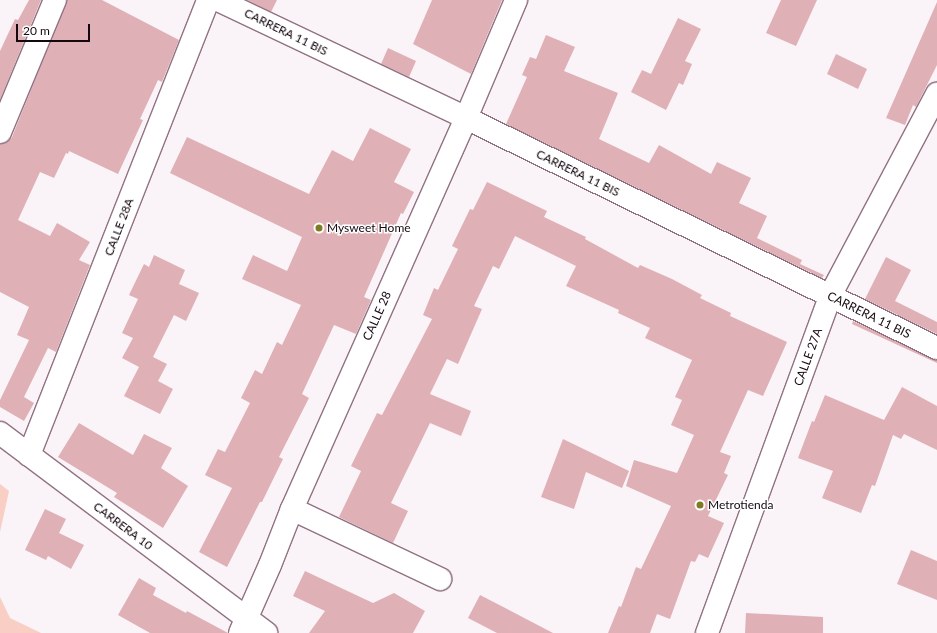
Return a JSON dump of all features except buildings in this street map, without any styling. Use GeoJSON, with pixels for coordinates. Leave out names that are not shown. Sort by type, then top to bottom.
{"type":"FeatureCollection","features":[{"type":"Feature","properties":{"kind":"street"},"geometry":{"type":"LineString","coordinates":[[0,132],[55,0]]}},
{"type":"Feature","properties":{"kind":"street","name":"CALLE 28A"},"geometry":{"type":"LineString","coordinates":[[29,455],[208,0]]}},
{"type":"Feature","properties":{"kind":"street","name":"CARRERA 11 BIS"},"geometry":{"type":"LineString","coordinates":[[218,0],[466,118],[937,348]]}},
{"type":"Feature","properties":{"kind":"street","name":"CALLE 28"},"geometry":{"type":"LineString","coordinates":[[243,626],[270,565],[292,509],[466,118],[516,0]]}},
{"type":"Feature","properties":{"kind":"street","name":"CALLE 27A"},"geometry":{"type":"LineString","coordinates":[[707,633],[830,296],[937,94]]}},
{"type":"Feature","properties":{"kind":"street","name":"CARRERA 10"},"geometry":{"type":"LineString","coordinates":[[0,433],[243,626],[266,633]]}},
{"type":"Feature","properties":{"kind":"street"},"geometry":{"type":"LineString","coordinates":[[292,509],[440,578]]}},
{"type":"Feature","properties":{"kind":"shaded area"},"geometry":{"type":"Polygon","coordinates":[[[0,484],[9,491],[0,532],[0,484]]]}},
{"type":"Feature","properties":{"kind":"shaded area"},"geometry":{"type":"Polygon","coordinates":[[[0,597],[10,618],[41,633],[0,633],[0,597]]]}},
{"type":"Feature","properties":{"kind":"place","name":"Mysweet Home"},"geometry":{"type":"Point","coordinates":[319,228]}},
{"type":"Feature","properties":{"kind":"place","name":"Metrotienda"},"geometry":{"type":"Point","coordinates":[700,505]}}]}
